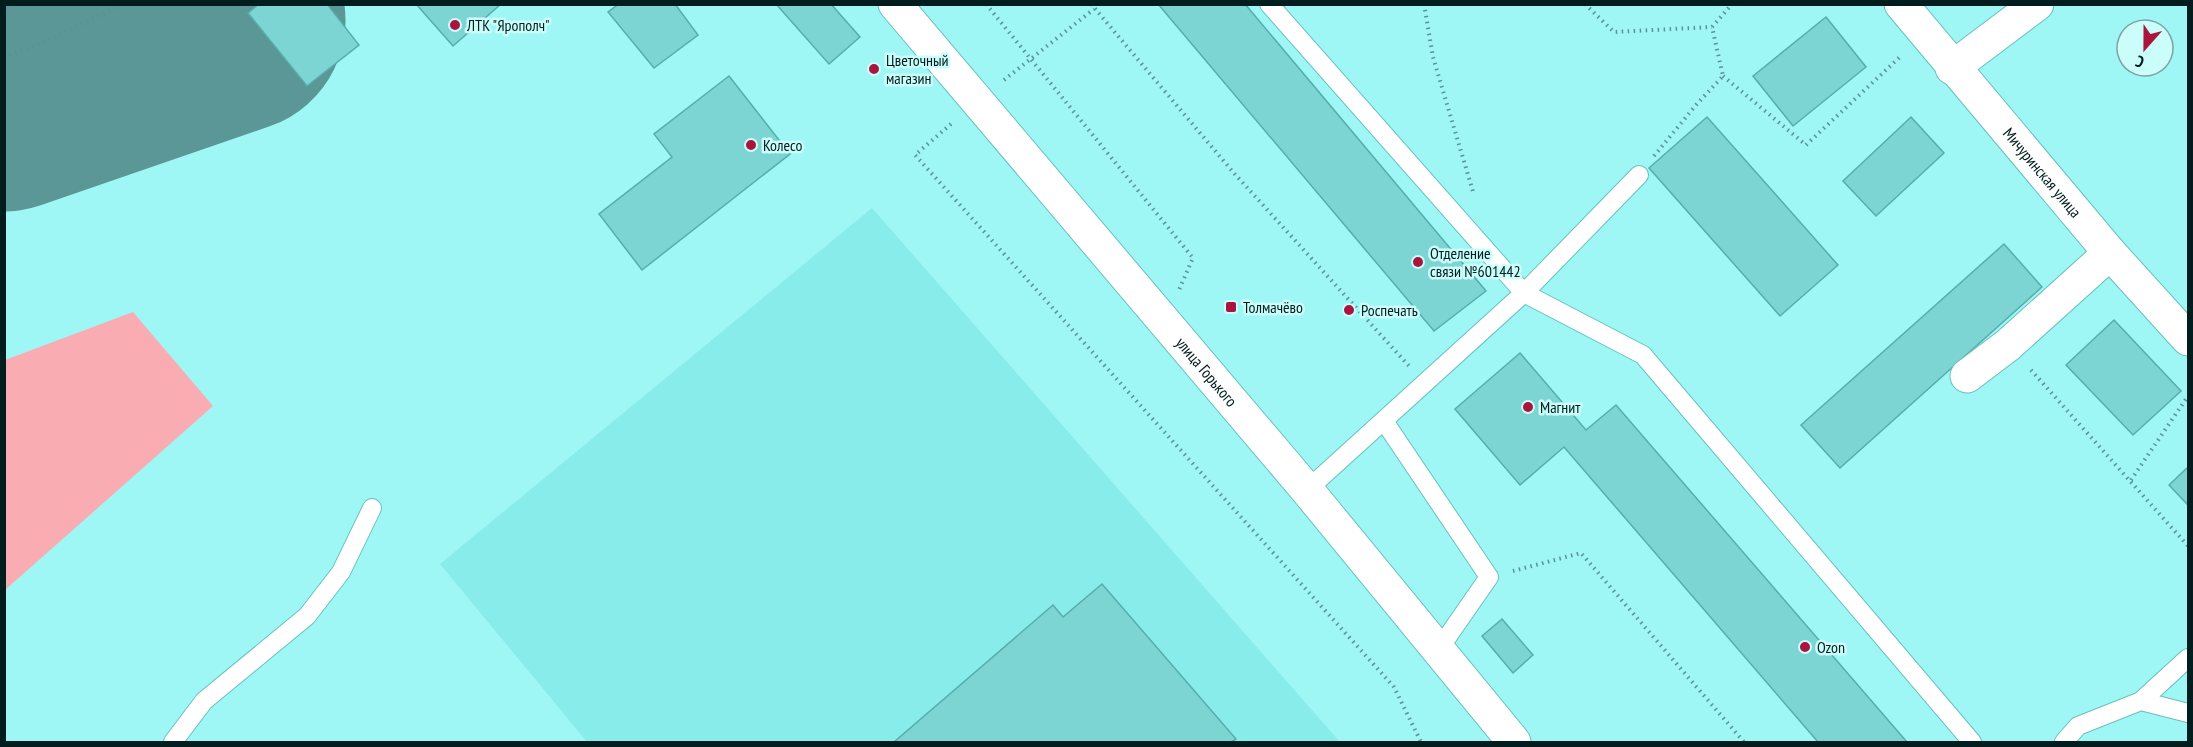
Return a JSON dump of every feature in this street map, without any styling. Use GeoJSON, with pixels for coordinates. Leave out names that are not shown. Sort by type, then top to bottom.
{"type":"FeatureCollection","features":[{"type":"Feature","properties":{"kind":"main road","name":"Мичуринская улица"},"geometry":{"type":"LineString","coordinates":[[1901,4],[1952,68],[2110,253],[2188,339]]}},
{"type":"Feature","properties":{"kind":"main road"},"geometry":{"type":"LineString","coordinates":[[1952,68],[2037,4]]}},
{"type":"Feature","properties":{"kind":"main road","name":"улица Горького"},"geometry":{"type":"LineString","coordinates":[[908,11],[1164,323],[1307,490],[1514,742]]}},
{"type":"Feature","properties":{"kind":"main road"},"geometry":{"type":"LineString","coordinates":[[1967,376],[2008,345],[2110,253]]}},
{"type":"Feature","properties":{"kind":"lane"},"geometry":{"type":"LineString","coordinates":[[1269,4],[1524,293],[1643,355],[1972,742]]}},
{"type":"Feature","properties":{"kind":"lane"},"geometry":{"type":"LineString","coordinates":[[1307,490],[1524,293],[1639,175]]}},
{"type":"Feature","properties":{"kind":"lane"},"geometry":{"type":"LineString","coordinates":[[1384,421],[1489,577],[1439,649]]}},
{"type":"Feature","properties":{"kind":"lane"},"geometry":{"type":"LineString","coordinates":[[173,742],[204,701],[307,616],[340,572],[372,508]]}},
{"type":"Feature","properties":{"kind":"lane"},"geometry":{"type":"LineString","coordinates":[[2064,742],[2078,726],[2140,701],[2188,658]]}},
{"type":"Feature","properties":{"kind":"lane"},"geometry":{"type":"LineString","coordinates":[[2140,701],[2188,713]]}},
{"type":"Feature","properties":{"kind":"path"},"geometry":{"type":"LineString","coordinates":[[4,57],[49,40],[124,4]]}},
{"type":"Feature","properties":{"kind":"path"},"geometry":{"type":"LineString","coordinates":[[986,4],[1193,258],[1164,323]]}},
{"type":"Feature","properties":{"kind":"path"},"geometry":{"type":"LineString","coordinates":[[1091,4],[1233,172],[1425,384]]}},
{"type":"Feature","properties":{"kind":"path"},"geometry":{"type":"LineString","coordinates":[[1424,4],[1433,57],[1476,202]]}},
{"type":"Feature","properties":{"kind":"path"},"geometry":{"type":"LineString","coordinates":[[1586,4],[1614,32],[1712,27],[1732,4]]}},
{"type":"Feature","properties":{"kind":"path"},"geometry":{"type":"LineString","coordinates":[[1004,80],[1094,9]]}},
{"type":"Feature","properties":{"kind":"path"},"geometry":{"type":"LineString","coordinates":[[1712,27],[1723,76],[1806,145],[1906,50]]}},
{"type":"Feature","properties":{"kind":"path"},"geometry":{"type":"LineString","coordinates":[[1639,175],[1696,105],[1723,76]]}},
{"type":"Feature","properties":{"kind":"path"},"geometry":{"type":"LineString","coordinates":[[951,124],[915,155],[1394,687],[1421,742]]}},
{"type":"Feature","properties":{"kind":"path"},"geometry":{"type":"LineString","coordinates":[[2008,345],[2188,546]]}},
{"type":"Feature","properties":{"kind":"path"},"geometry":{"type":"LineString","coordinates":[[2131,480],[2188,396]]}},
{"type":"Feature","properties":{"kind":"path"},"geometry":{"type":"LineString","coordinates":[[1489,577],[1581,553],[1744,742]]}},
{"type":"Feature","properties":{"kind":"shaded area"},"geometry":{"type":"Polygon","coordinates":[[[872,208],[1340,742],[587,742],[440,564],[872,208]]]}},
{"type":"Feature","properties":{"kind":"shaded area"},"geometry":{"type":"Polygon","coordinates":[[[133,312],[213,406],[5,590],[5,360],[133,312]]]}},
{"type":"Feature","properties":{"kind":"building"},"geometry":{"type":"Polygon","coordinates":[[[259,4],[327,4],[359,45],[307,86],[248,13],[259,4]]]}},
{"type":"Feature","properties":{"kind":"building","name":"ЛТК \"Ярополч\""},"geometry":{"type":"Polygon","coordinates":[[[416,4],[501,4],[453,46],[416,4]]]}},
{"type":"Feature","properties":{"kind":"building"},"geometry":{"type":"Polygon","coordinates":[[[619,4],[675,4],[698,35],[654,68],[608,12],[619,4]]]}},
{"type":"Feature","properties":{"kind":"building"},"geometry":{"type":"Polygon","coordinates":[[[776,4],[831,4],[860,37],[829,64],[776,4]]]}},
{"type":"Feature","properties":{"kind":"building"},"geometry":{"type":"Polygon","coordinates":[[[1158,4],[1245,4],[1486,291],[1434,331],[1158,4]]]}},
{"type":"Feature","properties":{"kind":"building"},"geometry":{"type":"Polygon","coordinates":[[[1826,17],[1866,67],[1793,126],[1753,76],[1826,17]]]}},
{"type":"Feature","properties":{"kind":"building"},"geometry":{"type":"Polygon","coordinates":[[[729,76],[790,154],[642,270],[599,214],[672,157],[654,134],[729,76]]]}},
{"type":"Feature","properties":{"kind":"building"},"geometry":{"type":"Polygon","coordinates":[[[1707,117],[1838,265],[1780,316],[1649,168],[1707,117]]]}},
{"type":"Feature","properties":{"kind":"building"},"geometry":{"type":"Polygon","coordinates":[[[1911,117],[1944,153],[1876,216],[1843,181],[1911,117]]]}},
{"type":"Feature","properties":{"kind":"building"},"geometry":{"type":"Polygon","coordinates":[[[2004,244],[2042,287],[1840,468],[1801,425],[2004,244]]]}},
{"type":"Feature","properties":{"kind":"building"},"geometry":{"type":"Polygon","coordinates":[[[2114,320],[2181,391],[2133,435],[2066,365],[2114,320]]]}},
{"type":"Feature","properties":{"kind":"building"},"geometry":{"type":"Polygon","coordinates":[[[1520,353],[1586,430],[1616,405],[1907,742],[1818,742],[1564,447],[1520,485],[1455,409],[1520,353]]]}},
{"type":"Feature","properties":{"kind":"building"},"geometry":{"type":"Polygon","coordinates":[[[2188,467],[2188,505],[2169,485],[2188,467]]]}},
{"type":"Feature","properties":{"kind":"building"},"geometry":{"type":"Polygon","coordinates":[[[1102,584],[1236,739],[1231,742],[894,742],[1053,605],[1063,617],[1102,584]]]}},
{"type":"Feature","properties":{"kind":"building"},"geometry":{"type":"Polygon","coordinates":[[[1502,619],[1533,655],[1513,673],[1482,636],[1502,619]]]}},
{"type":"Feature","properties":{"kind":"runway"},"geometry":{"type":"LineString","coordinates":[[4,99],[233,20]]}},
{"type":"Feature","properties":{"kind":"place","name":"ЛТК \"Ярополч\""},"geometry":{"type":"Point","coordinates":[455,25]}},
{"type":"Feature","properties":{"kind":"place","name":"Цветочный магазин"},"geometry":{"type":"Point","coordinates":[874,69]}},
{"type":"Feature","properties":{"kind":"place","name":"Колесо"},"geometry":{"type":"Point","coordinates":[751,145]}},
{"type":"Feature","properties":{"kind":"place","name":"Отделение связи №601442"},"geometry":{"type":"Point","coordinates":[1418,262]}},
{"type":"Feature","properties":{"kind":"place","name":"Толмачёво"},"geometry":{"type":"Point","coordinates":[1231,307]}},
{"type":"Feature","properties":{"kind":"place","name":"Роспечать"},"geometry":{"type":"Point","coordinates":[1349,310]}},
{"type":"Feature","properties":{"kind":"place","name":"Магнит"},"geometry":{"type":"Point","coordinates":[1528,407]}},
{"type":"Feature","properties":{"kind":"place","name":"Ozon"},"geometry":{"type":"Point","coordinates":[1805,647]}}]}
